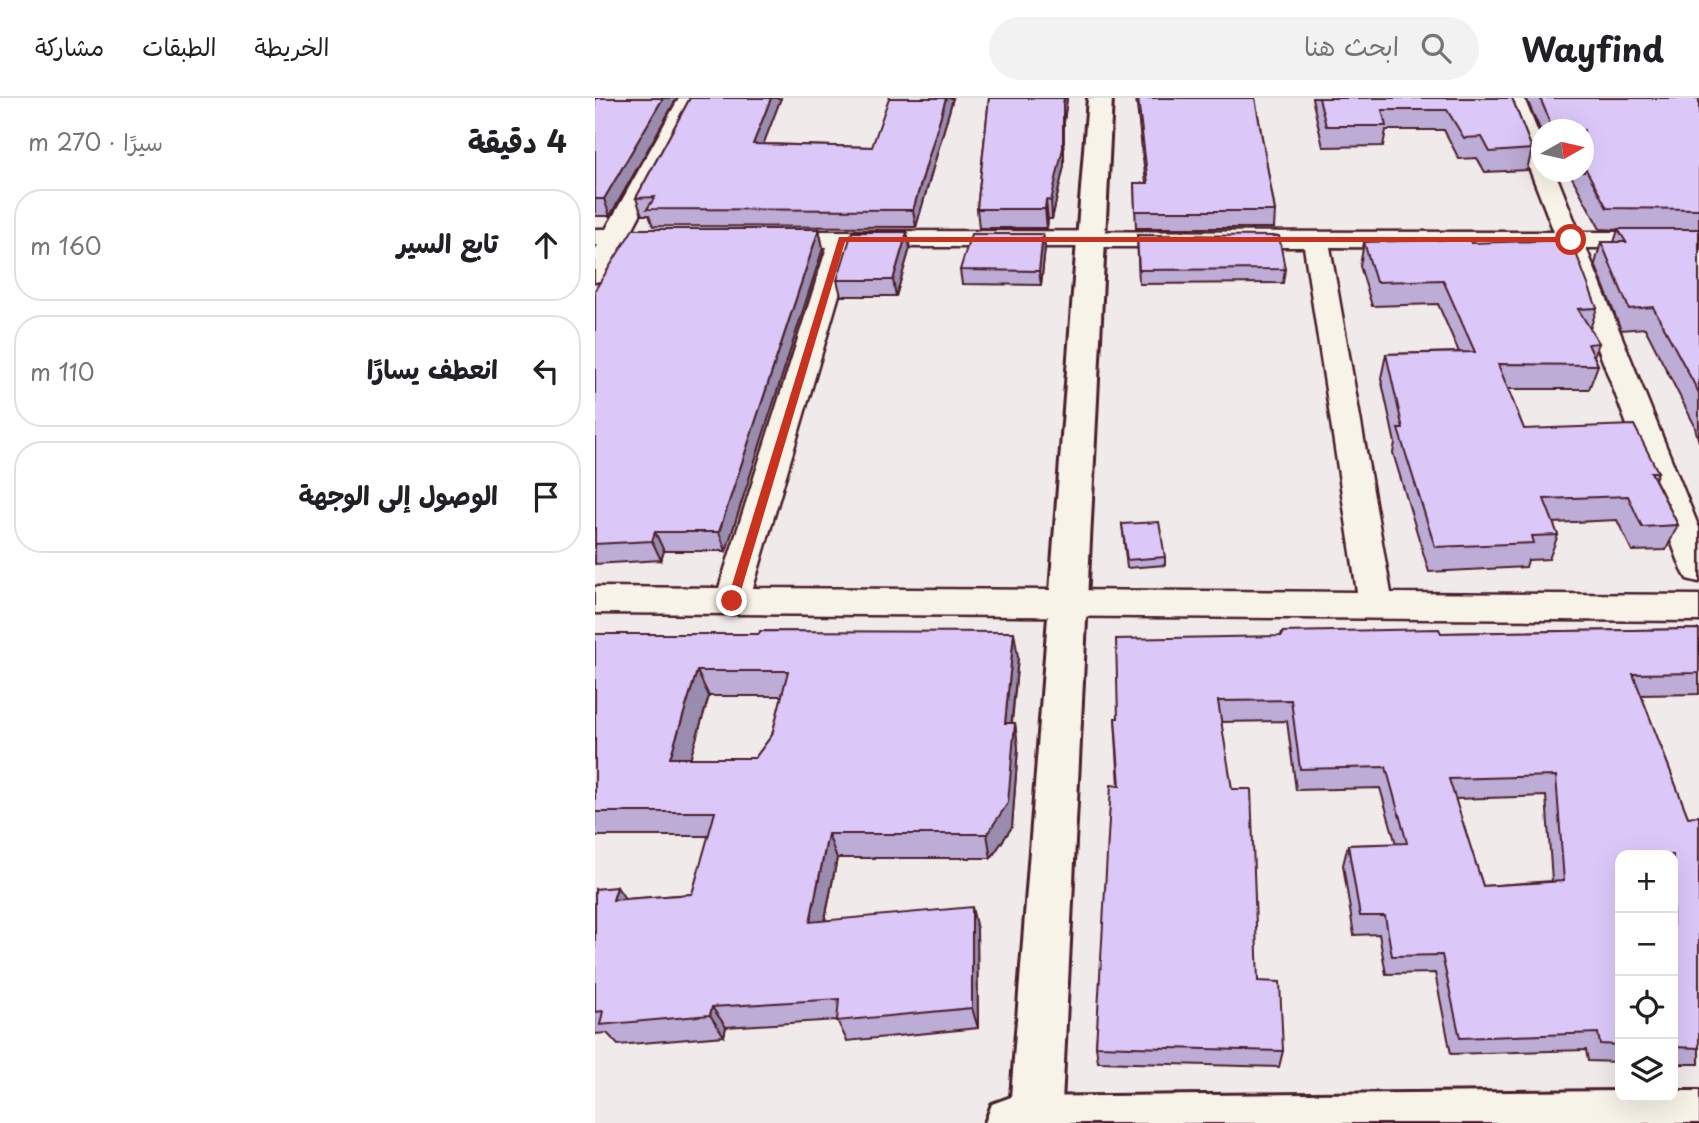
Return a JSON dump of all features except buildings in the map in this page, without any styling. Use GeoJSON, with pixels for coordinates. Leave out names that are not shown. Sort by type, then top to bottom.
{"type":"FeatureCollection","features":[{"type":"Feature","properties":{"kind":"street"},"geometry":{"type":"LineString","coordinates":[[595,274],[605,237],[689,98]]}},
{"type":"Feature","properties":{"kind":"street"},"geometry":{"type":"LineString","coordinates":[[1100,98],[1068,603],[1027,1122],[1699,1117]]}},
{"type":"Feature","properties":{"kind":"street"},"geometry":{"type":"LineString","coordinates":[[1513,98],[1531,142]]}},
{"type":"Feature","properties":{"kind":"street"},"geometry":{"type":"LineString","coordinates":[[1547,182],[1699,570]]}},
{"type":"Feature","properties":{"kind":"street"},"geometry":{"type":"LineString","coordinates":[[605,237],[695,238]]}},
{"type":"Feature","properties":{"kind":"street"},"geometry":{"type":"LineString","coordinates":[[748,238],[1699,240]]}},
{"type":"Feature","properties":{"kind":"street"},"geometry":{"type":"LineString","coordinates":[[732,601],[842,239]]}},
{"type":"Feature","properties":{"kind":"street"},"geometry":{"type":"LineString","coordinates":[[1316,239],[1376,605]]}},
{"type":"Feature","properties":{"kind":"street"},"geometry":{"type":"LineString","coordinates":[[595,600],[1699,608]]}},
{"type":"Feature","properties":{"kind":"route"},"geometry":{"type":"LineString","coordinates":[[732,601],[842,239],[1571,240]]}}]}
